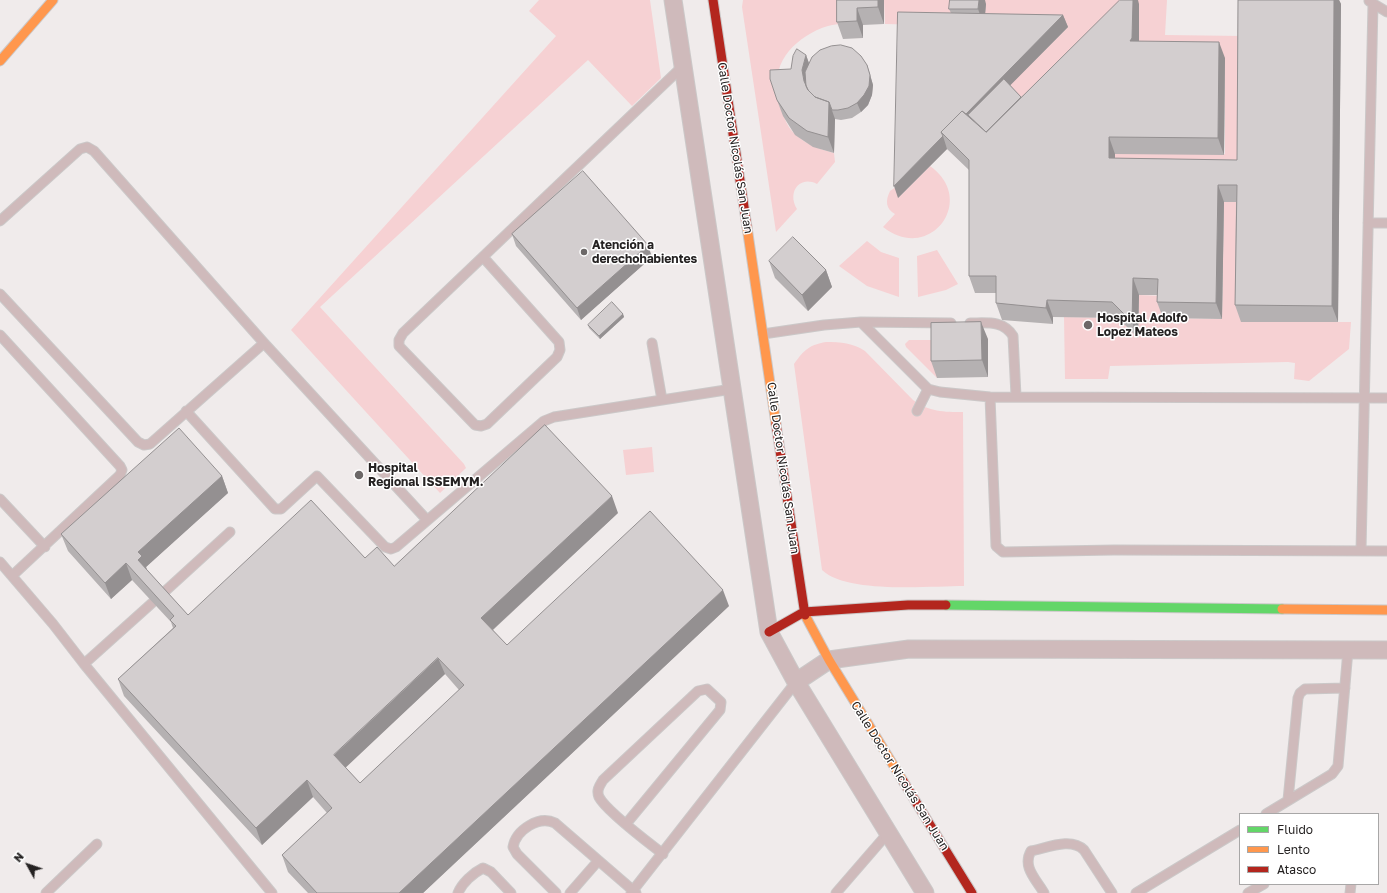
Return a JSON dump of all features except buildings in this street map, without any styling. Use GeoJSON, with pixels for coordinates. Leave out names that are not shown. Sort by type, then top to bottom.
{"type":"FeatureCollection","features":[{"type":"Feature","properties":{"kind":"street"},"geometry":{"type":"LineString","coordinates":[[0,61],[53,0]]}},
{"type":"Feature","properties":{"kind":"street"},"geometry":{"type":"LineString","coordinates":[[673,0],[769,632],[796,682],[925,893]]}},
{"type":"Feature","properties":{"kind":"street","name":"Calle Doctor Nicolás San Juan"},"geometry":{"type":"LineString","coordinates":[[713,0],[804,612],[829,660],[972,893]]}},
{"type":"Feature","properties":{"kind":"street"},"geometry":{"type":"LineString","coordinates":[[769,632],[804,612],[908,605],[1387,610]]}},
{"type":"Feature","properties":{"kind":"street"},"geometry":{"type":"LineString","coordinates":[[796,682],[829,660],[909,649],[1387,650]]}},
{"type":"Feature","properties":{"kind":"lane"},"geometry":{"type":"LineString","coordinates":[[1370,1],[1387,12]]}},
{"type":"Feature","properties":{"kind":"lane"},"geometry":{"type":"LineString","coordinates":[[1361,551],[1368,223],[1370,1]]}},
{"type":"Feature","properties":{"kind":"lane"},"geometry":{"type":"LineString","coordinates":[[483,258],[558,342],[560,350],[556,357],[487,424],[481,426],[476,425],[399,346],[399,340],[402,333],[483,258],[683,66]]}},
{"type":"Feature","properties":{"kind":"lane"},"geometry":{"type":"LineString","coordinates":[[0,221],[80,149],[87,147],[94,151],[264,343],[427,520]]}},
{"type":"Feature","properties":{"kind":"lane"},"geometry":{"type":"LineString","coordinates":[[1368,223],[1387,223]]}},
{"type":"Feature","properties":{"kind":"lane"},"geometry":{"type":"LineString","coordinates":[[0,294],[138,442],[144,445],[150,444],[264,343]]}},
{"type":"Feature","properties":{"kind":"lane"},"geometry":{"type":"LineString","coordinates":[[763,334],[824,325],[861,322],[995,323],[1008,329],[1013,336],[1016,396]]}},
{"type":"Feature","properties":{"kind":"lane"},"geometry":{"type":"LineString","coordinates":[[861,322],[928,389],[940,392],[990,397],[1387,398]]}},
{"type":"Feature","properties":{"kind":"lane"},"geometry":{"type":"LineString","coordinates":[[0,335],[122,470],[120,474],[45,547],[13,575]]}},
{"type":"Feature","properties":{"kind":"lane"},"geometry":{"type":"LineString","coordinates":[[652,342],[662,400]]}},
{"type":"Feature","properties":{"kind":"lane"},"geometry":{"type":"LineString","coordinates":[[186,411],[278,510],[317,476],[385,547],[391,549],[396,547],[544,421],[554,417],[732,389]]}},
{"type":"Feature","properties":{"kind":"lane"},"geometry":{"type":"LineString","coordinates":[[917,411],[928,389]]}},
{"type":"Feature","properties":{"kind":"lane"},"geometry":{"type":"LineString","coordinates":[[990,397],[996,546],[1003,552],[1114,550],[1387,551]]}},
{"type":"Feature","properties":{"kind":"lane"},"geometry":{"type":"LineString","coordinates":[[0,499],[45,547]]}},
{"type":"Feature","properties":{"kind":"lane"},"geometry":{"type":"LineString","coordinates":[[161,595],[230,532]]}},
{"type":"Feature","properties":{"kind":"lane"},"geometry":{"type":"LineString","coordinates":[[0,562],[13,575],[272,893]]}},
{"type":"Feature","properties":{"kind":"lane"},"geometry":{"type":"LineString","coordinates":[[84,664],[152,603]]}},
{"type":"Feature","properties":{"kind":"lane"},"geometry":{"type":"LineString","coordinates":[[1268,813],[1332,774],[1338,766],[1348,650]]}},
{"type":"Feature","properties":{"kind":"lane"},"geometry":{"type":"LineString","coordinates":[[556,893],[517,854],[513,847],[518,837],[536,821],[542,820],[555,823],[634,892],[796,682]]}},
{"type":"Feature","properties":{"kind":"lane"},"geometry":{"type":"LineString","coordinates":[[1288,800],[1298,698],[1300,693],[1305,689],[1345,688]]}},
{"type":"Feature","properties":{"kind":"lane"},"geometry":{"type":"LineString","coordinates":[[626,824],[720,710],[721,702],[707,690],[698,691],[603,780],[598,788],[599,796],[626,824],[663,854]]}},
{"type":"Feature","properties":{"kind":"lane"},"geometry":{"type":"LineString","coordinates":[[1136,893],[1239,831]]}},
{"type":"Feature","properties":{"kind":"lane"},"geometry":{"type":"LineString","coordinates":[[836,893],[888,833]]}},
{"type":"Feature","properties":{"kind":"lane"},"geometry":{"type":"LineString","coordinates":[[1044,893],[1028,866],[1027,858],[1031,851],[1071,843],[1078,844],[1084,850],[1112,893]]}},
{"type":"Feature","properties":{"kind":"lane"},"geometry":{"type":"LineString","coordinates":[[46,893],[97,844]]}},
{"type":"Feature","properties":{"kind":"lane"},"geometry":{"type":"LineString","coordinates":[[570,893],[598,861]]}},
{"type":"Feature","properties":{"kind":"lane"},"geometry":{"type":"LineString","coordinates":[[458,893],[460,887],[476,871],[483,868],[491,872],[511,893]]}},
{"type":"Feature","properties":{"kind":"lane"},"geometry":{"type":"LineString","coordinates":[[1248,893],[1262,885]]}},
{"type":"Feature","properties":{"kind":"shaded area"},"geometry":{"type":"Polygon","coordinates":[[[539,0],[650,0],[661,78],[632,106],[588,60],[320,307],[464,464],[466,468],[440,493],[291,330],[556,36],[529,11],[539,0]]]}},
{"type":"Feature","properties":{"kind":"shaded area"},"geometry":{"type":"Polygon","coordinates":[[[743,0],[843,0],[844,24],[823,28],[812,32],[802,39],[793,46],[786,55],[778,75],[782,109],[789,127],[796,135],[809,144],[834,153],[835,162],[817,184],[805,182],[796,187],[793,197],[797,209],[776,232],[742,7],[743,0]]]}},
{"type":"Feature","properties":{"kind":"shaded area"},"geometry":{"type":"Polygon","coordinates":[[[884,0],[1167,0],[1165,35],[1244,36],[1243,177],[1115,175],[1115,154],[1225,154],[1225,59],[1030,112],[1007,88],[1067,28],[885,24],[884,0]]]}},
{"type":"Feature","properties":{"kind":"shaded area"},"geometry":{"type":"Polygon","coordinates":[[[930,166],[944,180],[950,195],[949,210],[942,223],[931,233],[917,238],[900,236],[883,227],[895,214],[890,210],[887,204],[887,198],[890,191],[899,185],[899,197],[930,166]]]}},
{"type":"Feature","properties":{"kind":"shaded area"},"geometry":{"type":"Polygon","coordinates":[[[1224,202],[1243,202],[1338,322],[1351,322],[1349,349],[1309,381],[1294,379],[1295,363],[1288,362],[1110,366],[1108,379],[1065,379],[1064,317],[1118,318],[1138,338],[1139,295],[1164,296],[1163,318],[1222,319],[1224,202]]]}},
{"type":"Feature","properties":{"kind":"shaded area"},"geometry":{"type":"Polygon","coordinates":[[[867,241],[881,252],[899,258],[899,297],[867,286],[839,266],[867,241]]]}},
{"type":"Feature","properties":{"kind":"shaded area"},"geometry":{"type":"Polygon","coordinates":[[[937,250],[958,284],[946,290],[918,297],[917,256],[937,250]]]}},
{"type":"Feature","properties":{"kind":"shaded area"},"geometry":{"type":"Polygon","coordinates":[[[909,340],[937,340],[937,378],[906,347],[905,344],[909,340]]]}},
{"type":"Feature","properties":{"kind":"shaded area"},"geometry":{"type":"Polygon","coordinates":[[[826,342],[837,342],[856,346],[865,351],[913,400],[919,404],[931,409],[949,412],[963,412],[964,586],[869,586],[850,583],[834,578],[822,570],[794,364],[807,349],[826,342]]]}},
{"type":"Feature","properties":{"kind":"shaded area"},"geometry":{"type":"Polygon","coordinates":[[[652,447],[654,472],[626,475],[623,450],[652,447]]]}},
{"type":"Feature","properties":{"kind":"traffic: fast"},"geometry":{"type":"LineString","coordinates":[[946,605],[1282,609]]}},
{"type":"Feature","properties":{"kind":"traffic: slow"},"geometry":{"type":"LineString","coordinates":[[0,61],[53,0]]}},
{"type":"Feature","properties":{"kind":"traffic: slow"},"geometry":{"type":"LineString","coordinates":[[747,227],[776,424]]}},
{"type":"Feature","properties":{"kind":"traffic: slow"},"geometry":{"type":"LineString","coordinates":[[1282,609],[1387,610]]}},
{"type":"Feature","properties":{"kind":"traffic: slow"},"geometry":{"type":"LineString","coordinates":[[805,615],[829,660],[903,781]]}},
{"type":"Feature","properties":{"kind":"traffic: jam"},"geometry":{"type":"LineString","coordinates":[[713,0],[747,227]]}},
{"type":"Feature","properties":{"kind":"traffic: jam"},"geometry":{"type":"LineString","coordinates":[[776,424],[805,615]]}},
{"type":"Feature","properties":{"kind":"traffic: jam"},"geometry":{"type":"LineString","coordinates":[[769,632],[804,612],[908,605],[946,605]]}},
{"type":"Feature","properties":{"kind":"traffic: jam"},"geometry":{"type":"LineString","coordinates":[[903,781],[972,893]]}},
{"type":"Feature","properties":{"kind":"place","name":"Atención a derechohabientes"},"geometry":{"type":"Point","coordinates":[584,252]}},
{"type":"Feature","properties":{"kind":"place","name":"Hospital Adolfo Lopez Mateos"},"geometry":{"type":"Point","coordinates":[1088,325]}},
{"type":"Feature","properties":{"kind":"place","name":"Hospital Regional ISSEMYM."},"geometry":{"type":"Point","coordinates":[359,475]}}]}
